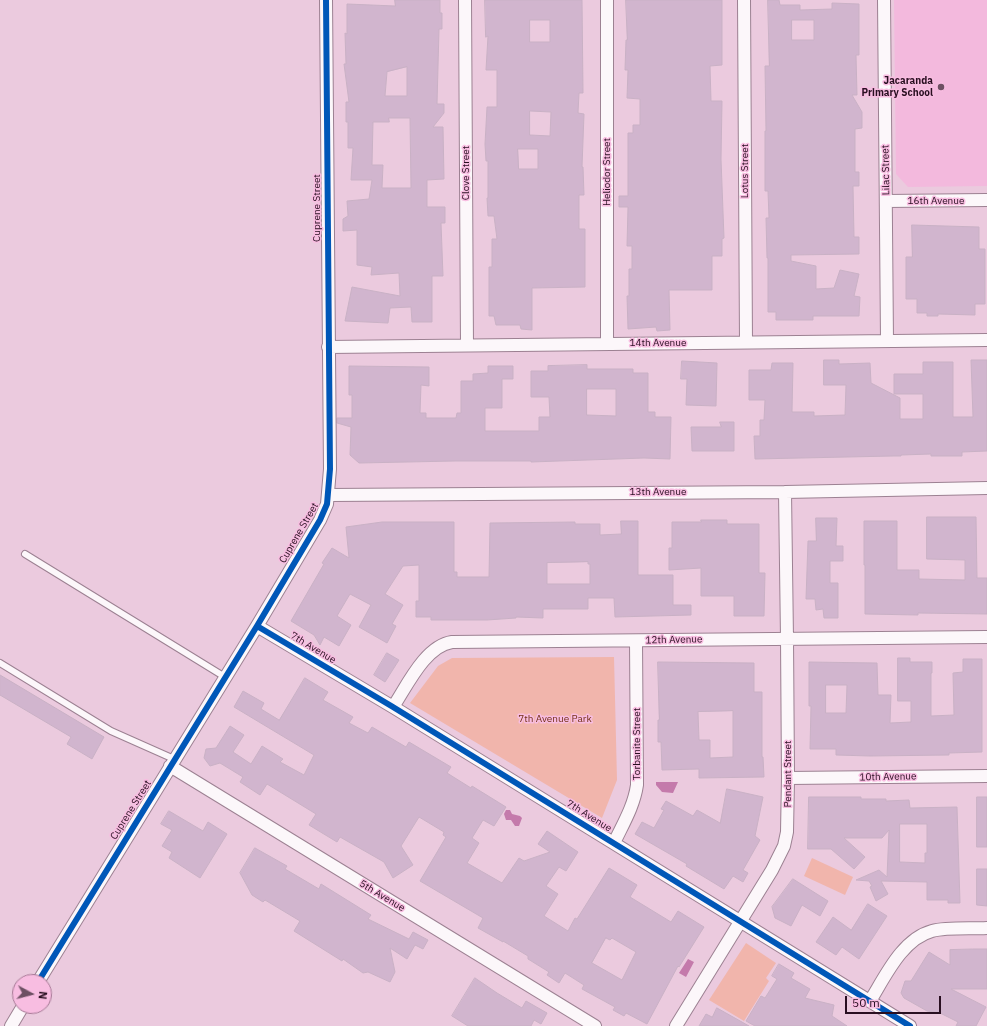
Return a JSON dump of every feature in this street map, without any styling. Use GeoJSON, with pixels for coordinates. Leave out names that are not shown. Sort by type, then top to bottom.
{"type":"FeatureCollection","features":[{"type":"Feature","properties":{"kind":"street","name":"Cuprene Street"},"geometry":{"type":"LineString","coordinates":[[43,974],[257,626],[324,513],[327,504],[329,495],[330,469],[326,0]]}},
{"type":"Feature","properties":{"kind":"street","name":"Clove Street"},"geometry":{"type":"LineString","coordinates":[[465,0],[467,345]]}},
{"type":"Feature","properties":{"kind":"street","name":"Heliodor Street"},"geometry":{"type":"LineString","coordinates":[[606,0],[607,343]]}},
{"type":"Feature","properties":{"kind":"street","name":"Lotus Street"},"geometry":{"type":"LineString","coordinates":[[744,0],[746,342]]}},
{"type":"Feature","properties":{"kind":"street","name":"Lilac Street"},"geometry":{"type":"LineString","coordinates":[[884,0],[887,340]]}},
{"type":"Feature","properties":{"kind":"street","name":"16th Avenue"},"geometry":{"type":"LineString","coordinates":[[886,201],[987,200]]}},
{"type":"Feature","properties":{"kind":"street","name":"14th Avenue"},"geometry":{"type":"LineString","coordinates":[[328,347],[987,340]]}},
{"type":"Feature","properties":{"kind":"street","name":"13th Avenue"},"geometry":{"type":"LineString","coordinates":[[329,495],[785,492],[987,488]]}},
{"type":"Feature","properties":{"kind":"street","name":"Pendant Street"},"geometry":{"type":"LineString","coordinates":[[676,1026],[772,870],[784,846],[787,832],[788,778],[785,492]]}},
{"type":"Feature","properties":{"kind":"street","name":"7th Avenue"},"geometry":{"type":"LineString","coordinates":[[257,626],[393,707],[910,1026]]}},
{"type":"Feature","properties":{"kind":"street","name":"12th Avenue"},"geometry":{"type":"LineString","coordinates":[[393,707],[421,664],[434,650],[442,644],[448,643],[987,637]]}},
{"type":"Feature","properties":{"kind":"street","name":"Torbanite Street"},"geometry":{"type":"LineString","coordinates":[[614,843],[632,807],[637,784],[636,641]]}},
{"type":"Feature","properties":{"kind":"street","name":"5th Avenue"},"geometry":{"type":"LineString","coordinates":[[172,763],[595,1026]]}},
{"type":"Feature","properties":{"kind":"street","name":"10th Avenue"},"geometry":{"type":"LineString","coordinates":[[788,778],[987,776]]}},
{"type":"Feature","properties":{"kind":"street"},"geometry":{"type":"LineString","coordinates":[[870,1001],[900,954],[916,939],[931,931],[987,928]]}},
{"type":"Feature","properties":{"kind":"street"},"geometry":{"type":"LineString","coordinates":[[11,1026],[18,1014]]}},
{"type":"Feature","properties":{"kind":"lane"},"geometry":{"type":"LineString","coordinates":[[25,554],[225,677]]}},
{"type":"Feature","properties":{"kind":"lane"},"geometry":{"type":"LineString","coordinates":[[0,663],[111,731],[172,763]]}},
{"type":"Feature","properties":{"kind":"shaded area","name":"Jacaranda Primary School"},"geometry":{"type":"Polygon","coordinates":[[[894,0],[987,0],[987,186],[908,187],[896,174],[894,0]]]}},
{"type":"Feature","properties":{"kind":"shaded area"},"geometry":{"type":"Polygon","coordinates":[[[656,782],[678,782],[673,793],[662,792],[656,785],[656,782]]]}},
{"type":"Feature","properties":{"kind":"shaded area"},"geometry":{"type":"Polygon","coordinates":[[[506,810],[510,810],[512,814],[522,818],[519,826],[515,826],[511,820],[506,820],[504,814],[506,810]]]}},
{"type":"Feature","properties":{"kind":"shaded area"},"geometry":{"type":"Polygon","coordinates":[[[688,959],[694,962],[686,977],[679,973],[688,959]]]}},
{"type":"Feature","properties":{"kind":"green space","name":"7th Avenue Park"},"geometry":{"type":"Polygon","coordinates":[[[614,657],[617,780],[602,818],[410,703],[438,666],[452,658],[614,657]]]}},
{"type":"Feature","properties":{"kind":"green space"},"geometry":{"type":"Polygon","coordinates":[[[812,858],[853,877],[845,895],[804,876],[812,858]]]}},
{"type":"Feature","properties":{"kind":"green space"},"geometry":{"type":"Polygon","coordinates":[[[746,943],[776,963],[766,978],[769,981],[744,1021],[709,1000],[746,943]]]}},
{"type":"Feature","properties":{"kind":"building"},"geometry":{"type":"Polygon","coordinates":[[[395,0],[440,0],[442,29],[439,29],[437,104],[444,104],[444,113],[433,127],[443,127],[444,179],[427,180],[427,207],[445,207],[445,223],[441,223],[443,276],[432,276],[432,322],[412,322],[411,307],[390,308],[388,323],[345,321],[352,287],[400,296],[399,273],[371,275],[372,267],[357,265],[357,230],[343,231],[343,219],[348,216],[347,201],[369,199],[372,180],[351,180],[353,148],[348,148],[346,102],[349,102],[344,64],[346,64],[345,33],[347,34],[347,4],[395,6],[395,0]],[[407,67],[387,72],[385,96],[407,96],[407,67]],[[389,118],[389,122],[373,122],[372,165],[383,165],[382,188],[411,188],[410,118],[389,118]]]}},
{"type":"Feature","properties":{"kind":"building"},"geometry":{"type":"Polygon","coordinates":[[[485,0],[582,0],[583,93],[579,93],[578,113],[584,114],[582,167],[584,195],[579,195],[579,229],[585,229],[585,287],[532,288],[532,330],[521,329],[520,325],[496,325],[494,316],[489,316],[489,267],[492,267],[492,239],[497,239],[494,216],[488,216],[488,161],[486,161],[485,144],[487,107],[497,107],[497,70],[486,70],[488,36],[486,37],[485,0]],[[530,20],[530,42],[550,42],[550,20],[530,20]],[[530,111],[530,135],[550,136],[551,112],[530,111]],[[518,149],[519,169],[538,169],[538,149],[518,149]]]}},
{"type":"Feature","properties":{"kind":"building"},"geometry":{"type":"Polygon","coordinates":[[[626,0],[722,0],[722,65],[710,66],[711,101],[722,101],[721,159],[724,238],[722,239],[722,256],[712,256],[712,290],[669,290],[670,330],[657,331],[656,327],[628,329],[627,296],[629,296],[629,269],[632,269],[632,246],[627,246],[628,207],[619,207],[619,196],[628,196],[628,133],[633,133],[633,125],[640,125],[640,99],[627,98],[628,70],[625,70],[627,40],[626,0]]]}},
{"type":"Feature","properties":{"kind":"building"},"geometry":{"type":"Polygon","coordinates":[[[768,0],[779,0],[780,5],[800,5],[800,10],[832,9],[832,3],[859,4],[859,55],[856,55],[857,95],[852,95],[862,112],[862,128],[855,129],[855,172],[859,172],[859,186],[853,186],[854,237],[859,237],[859,254],[791,255],[791,261],[816,266],[816,289],[834,288],[840,270],[859,274],[854,296],[860,297],[859,316],[813,316],[813,320],[776,320],[776,312],[768,312],[766,218],[769,218],[768,191],[765,191],[765,66],[769,66],[768,0]],[[792,20],[792,40],[814,40],[814,20],[792,20]]]}},
{"type":"Feature","properties":{"kind":"building"},"geometry":{"type":"Polygon","coordinates":[[[912,225],[979,227],[979,249],[985,249],[985,304],[975,304],[975,315],[938,314],[938,316],[927,316],[927,313],[917,313],[917,299],[906,299],[906,257],[912,257],[912,225]]]}},
{"type":"Feature","properties":{"kind":"building"},"geometry":{"type":"Polygon","coordinates":[[[824,360],[839,360],[839,364],[870,363],[871,383],[900,398],[900,419],[923,419],[923,394],[894,394],[894,374],[923,374],[923,362],[953,362],[953,417],[973,417],[971,360],[987,360],[987,451],[962,452],[962,456],[931,456],[931,454],[755,459],[754,436],[760,436],[760,420],[764,420],[765,400],[749,400],[749,370],[771,370],[772,363],[793,363],[792,412],[814,412],[814,416],[845,415],[846,385],[824,385],[824,360]]]}},
{"type":"Feature","properties":{"kind":"building"},"geometry":{"type":"Polygon","coordinates":[[[682,361],[717,363],[716,406],[686,405],[687,379],[681,379],[682,361]]]}},
{"type":"Feature","properties":{"kind":"building"},"geometry":{"type":"Polygon","coordinates":[[[587,365],[587,369],[633,369],[633,373],[648,373],[648,412],[655,412],[655,417],[671,417],[670,459],[644,458],[531,462],[455,461],[359,463],[350,455],[351,427],[337,423],[337,418],[352,418],[352,395],[349,395],[349,366],[429,367],[429,386],[421,385],[420,413],[426,413],[426,418],[456,418],[457,413],[461,413],[461,381],[473,381],[473,374],[488,373],[488,366],[513,366],[513,379],[502,379],[502,408],[485,408],[485,431],[539,431],[539,417],[550,417],[549,397],[531,397],[531,371],[548,371],[548,366],[587,365]],[[587,389],[587,415],[616,416],[616,389],[587,389]]]}},
{"type":"Feature","properties":{"kind":"building"},"geometry":{"type":"Polygon","coordinates":[[[720,422],[734,422],[734,451],[692,451],[691,427],[721,427],[720,422]]]}},
{"type":"Feature","properties":{"kind":"building"},"geometry":{"type":"Polygon","coordinates":[[[927,517],[976,517],[977,578],[987,578],[987,614],[865,614],[864,521],[897,521],[897,570],[919,570],[919,579],[965,580],[965,560],[927,559],[927,517]]]}},
{"type":"Feature","properties":{"kind":"building"},"geometry":{"type":"Polygon","coordinates":[[[816,518],[837,518],[836,546],[843,546],[843,561],[830,561],[830,583],[838,583],[838,618],[824,618],[823,609],[816,610],[815,599],[806,599],[808,541],[816,541],[816,518]]]}},
{"type":"Feature","properties":{"kind":"building"},"geometry":{"type":"Polygon","coordinates":[[[701,520],[727,520],[727,524],[759,524],[759,573],[765,573],[764,616],[734,616],[734,596],[701,596],[701,568],[669,570],[669,548],[672,548],[672,522],[701,522],[701,520]]]}},
{"type":"Feature","properties":{"kind":"building"},"geometry":{"type":"Polygon","coordinates":[[[621,521],[638,521],[638,575],[673,575],[673,605],[691,605],[691,615],[615,617],[614,598],[588,598],[588,609],[543,609],[543,618],[516,617],[487,620],[431,620],[431,617],[416,617],[416,601],[419,601],[419,565],[403,566],[385,594],[403,605],[392,624],[396,626],[387,643],[359,627],[371,605],[350,594],[337,616],[351,625],[339,646],[324,637],[320,645],[314,635],[291,621],[324,564],[322,563],[332,548],[349,558],[346,527],[382,522],[454,522],[454,572],[457,572],[457,577],[489,577],[490,523],[575,522],[575,524],[600,524],[600,535],[621,534],[621,521]],[[588,562],[547,563],[547,584],[590,584],[590,564],[588,564],[588,562]]]}},
{"type":"Feature","properties":{"kind":"building"},"geometry":{"type":"Polygon","coordinates":[[[387,653],[399,660],[385,682],[374,675],[387,653]]]}},
{"type":"Feature","properties":{"kind":"building"},"geometry":{"type":"Polygon","coordinates":[[[898,658],[910,658],[910,662],[932,662],[931,716],[954,715],[953,673],[963,672],[963,659],[982,659],[982,752],[949,753],[949,755],[870,756],[836,755],[836,749],[810,749],[811,706],[809,706],[809,662],[877,663],[878,695],[891,695],[890,723],[911,722],[911,701],[898,701],[898,658]],[[826,685],[826,713],[846,713],[847,685],[826,685]]]}},
{"type":"Feature","properties":{"kind":"building"},"geometry":{"type":"Polygon","coordinates":[[[658,662],[754,663],[754,692],[762,692],[762,757],[764,777],[699,778],[699,769],[662,770],[661,742],[658,742],[658,662]],[[733,711],[698,712],[699,740],[710,740],[710,758],[733,757],[733,711]]]}},
{"type":"Feature","properties":{"kind":"building"},"geometry":{"type":"Polygon","coordinates":[[[0,675],[104,737],[92,759],[67,744],[71,737],[0,695],[0,675]]]}},
{"type":"Feature","properties":{"kind":"building"},"geometry":{"type":"Polygon","coordinates":[[[305,678],[328,692],[323,700],[353,717],[349,723],[368,733],[372,727],[406,747],[409,742],[451,767],[447,773],[471,788],[472,786],[506,807],[494,826],[483,820],[472,838],[479,843],[467,863],[502,883],[519,858],[524,861],[550,852],[538,844],[547,831],[578,852],[566,871],[559,867],[546,886],[558,894],[544,916],[568,931],[575,918],[577,919],[609,868],[637,885],[630,897],[671,922],[678,911],[704,927],[679,967],[678,966],[647,1024],[626,1013],[624,1016],[613,1010],[615,1007],[582,989],[584,985],[565,973],[559,983],[547,975],[549,972],[528,959],[528,956],[478,928],[483,918],[420,881],[446,837],[443,835],[444,832],[419,817],[401,846],[413,865],[393,878],[384,862],[340,837],[337,842],[309,825],[316,814],[267,784],[260,795],[240,782],[243,777],[220,763],[210,766],[204,758],[206,749],[216,748],[230,726],[244,735],[233,752],[251,764],[262,746],[283,759],[280,762],[304,775],[314,755],[234,707],[243,691],[264,703],[261,709],[279,720],[305,678]],[[606,938],[592,963],[622,980],[636,952],[612,938],[610,940],[606,938]]]}},
{"type":"Feature","properties":{"kind":"building"},"geometry":{"type":"Polygon","coordinates":[[[727,789],[763,797],[755,836],[760,840],[743,870],[748,873],[743,882],[733,876],[724,889],[686,866],[687,864],[635,834],[642,822],[654,828],[664,810],[661,809],[666,801],[693,816],[697,810],[720,823],[727,789]]]}},
{"type":"Feature","properties":{"kind":"building"},"geometry":{"type":"Polygon","coordinates":[[[809,797],[861,797],[861,799],[886,799],[886,801],[909,800],[910,808],[957,807],[960,903],[948,903],[948,900],[927,900],[927,882],[881,881],[888,894],[876,901],[869,881],[856,880],[879,870],[887,877],[889,830],[882,838],[844,838],[865,857],[854,869],[831,849],[808,849],[809,797]],[[900,824],[900,862],[925,863],[925,853],[927,853],[927,824],[900,824]]]}},
{"type":"Feature","properties":{"kind":"building"},"geometry":{"type":"Polygon","coordinates":[[[977,797],[987,797],[987,847],[977,847],[977,797]]]}},
{"type":"Feature","properties":{"kind":"building"},"geometry":{"type":"Polygon","coordinates":[[[169,811],[203,831],[208,822],[227,834],[200,878],[169,858],[172,852],[162,846],[172,830],[161,824],[169,811]]]}},
{"type":"Feature","properties":{"kind":"building"},"geometry":{"type":"Polygon","coordinates":[[[255,848],[287,866],[285,869],[319,889],[321,884],[371,915],[368,919],[409,939],[413,932],[428,940],[423,949],[415,945],[407,959],[390,948],[395,972],[390,982],[368,972],[363,973],[343,959],[342,961],[294,931],[300,921],[265,900],[263,902],[252,895],[240,873],[255,848]]]}},
{"type":"Feature","properties":{"kind":"building"},"geometry":{"type":"Polygon","coordinates":[[[977,869],[987,869],[987,906],[977,905],[977,869]]]}},
{"type":"Feature","properties":{"kind":"building"},"geometry":{"type":"Polygon","coordinates":[[[793,879],[828,901],[820,916],[802,905],[791,926],[775,918],[772,907],[793,879]]]}},
{"type":"Feature","properties":{"kind":"building"},"geometry":{"type":"Polygon","coordinates":[[[868,904],[887,916],[859,959],[842,947],[836,955],[816,942],[833,917],[851,930],[868,904]]]}},
{"type":"Feature","properties":{"kind":"building"},"geometry":{"type":"Polygon","coordinates":[[[987,949],[987,989],[951,989],[986,1007],[976,1026],[956,1026],[958,1022],[940,1013],[927,1011],[904,998],[901,993],[905,981],[911,981],[929,952],[950,965],[950,950],[987,949]]]}},
{"type":"Feature","properties":{"kind":"building"},"geometry":{"type":"Polygon","coordinates":[[[779,964],[794,973],[791,978],[810,989],[805,998],[834,1005],[832,1016],[847,1026],[755,1026],[746,1021],[761,996],[765,998],[777,979],[772,976],[779,964]]]}},
{"type":"Feature","properties":{"kind":"building"},"geometry":{"type":"Polygon","coordinates":[[[475,978],[522,1008],[526,1001],[547,1013],[541,1024],[534,1020],[531,1026],[468,1026],[452,1016],[475,978]]]}},
{"type":"Feature","properties":{"kind":"building"},"geometry":{"type":"Polygon","coordinates":[[[717,1008],[749,1026],[699,1026],[706,1014],[712,1017],[717,1008]]]}},
{"type":"Feature","properties":{"kind":"cycle path"},"geometry":{"type":"LineString","coordinates":[[43,974],[257,626],[320,520],[327,504],[330,469],[326,0]]}},
{"type":"Feature","properties":{"kind":"cycle path"},"geometry":{"type":"LineString","coordinates":[[257,626],[393,707],[910,1026]]}},
{"type":"Feature","properties":{"kind":"place","name":"Jacaranda Primary School"},"geometry":{"type":"Point","coordinates":[941,87]}}]}
